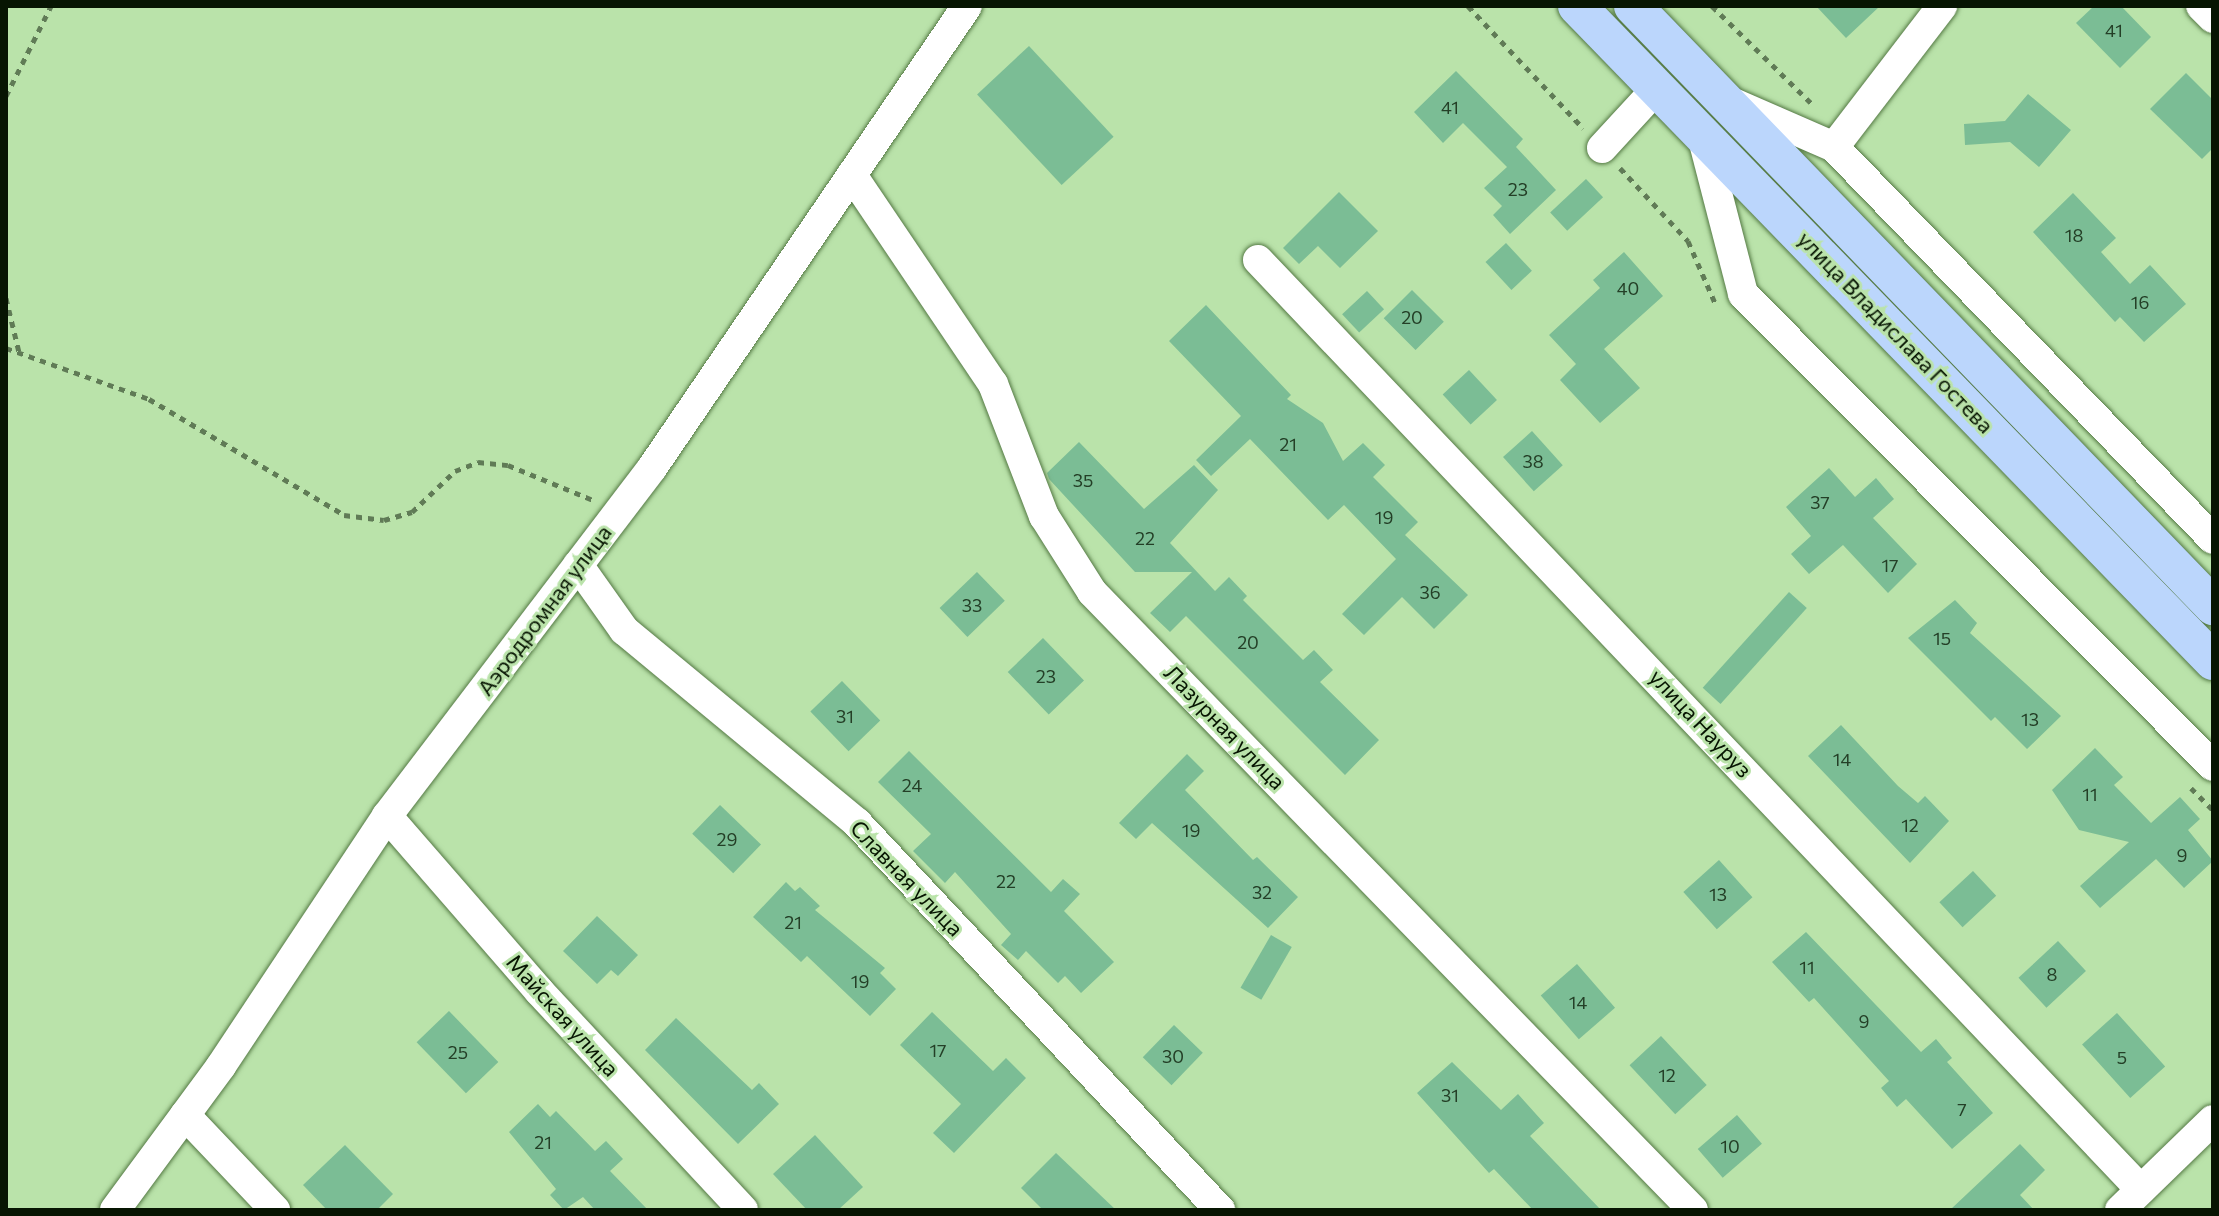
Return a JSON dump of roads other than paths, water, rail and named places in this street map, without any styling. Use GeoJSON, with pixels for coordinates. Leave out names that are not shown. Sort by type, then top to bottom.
{"type":"FeatureCollection","features":[{"type":"Feature","properties":{"kind":"main road","name":"улица Владислава Гостева"},"geometry":{"type":"LineString","coordinates":[[1577,6],[1701,129],[2213,661]]}},
{"type":"Feature","properties":{"kind":"main road","name":"улица Владислава Гостева"},"geometry":{"type":"LineString","coordinates":[[1633,6],[2213,606]]}},
{"type":"Feature","properties":{"kind":"street","name":"Аэродромная улица"},"geometry":{"type":"LineString","coordinates":[[115,1210],[185,1115],[387,816],[620,511],[967,6]]}},
{"type":"Feature","properties":{"kind":"street"},"geometry":{"type":"LineString","coordinates":[[1834,147],[1942,6]]}},
{"type":"Feature","properties":{"kind":"street"},"geometry":{"type":"LineString","coordinates":[[2201,6],[2213,18]]}},
{"type":"Feature","properties":{"kind":"street"},"geometry":{"type":"LineString","coordinates":[[1602,148],[1658,87]]}},
{"type":"Feature","properties":{"kind":"street"},"geometry":{"type":"LineString","coordinates":[[1721,97],[1834,147],[2213,539]]}},
{"type":"Feature","properties":{"kind":"street"},"geometry":{"type":"LineString","coordinates":[[1701,129],[1743,294],[2213,766]]}},
{"type":"Feature","properties":{"kind":"street","name":"Лазурная улица"},"geometry":{"type":"LineString","coordinates":[[852,175],[993,384],[1044,516],[1092,592],[1693,1210]]}},
{"type":"Feature","properties":{"kind":"street","name":"улица Науруз"},"geometry":{"type":"LineString","coordinates":[[1258,260],[2130,1200]]}},
{"type":"Feature","properties":{"kind":"street","name":"Славная улица"},"geometry":{"type":"LineString","coordinates":[[578,565],[624,630],[857,823],[1220,1210]]}},
{"type":"Feature","properties":{"kind":"street","name":"Майская улица"},"geometry":{"type":"LineString","coordinates":[[387,816],[539,991],[743,1210]]}},
{"type":"Feature","properties":{"kind":"street"},"geometry":{"type":"LineString","coordinates":[[185,1115],[275,1210]]}},
{"type":"Feature","properties":{"kind":"street"},"geometry":{"type":"LineString","coordinates":[[2130,1200],[2213,1120]]}}]}
